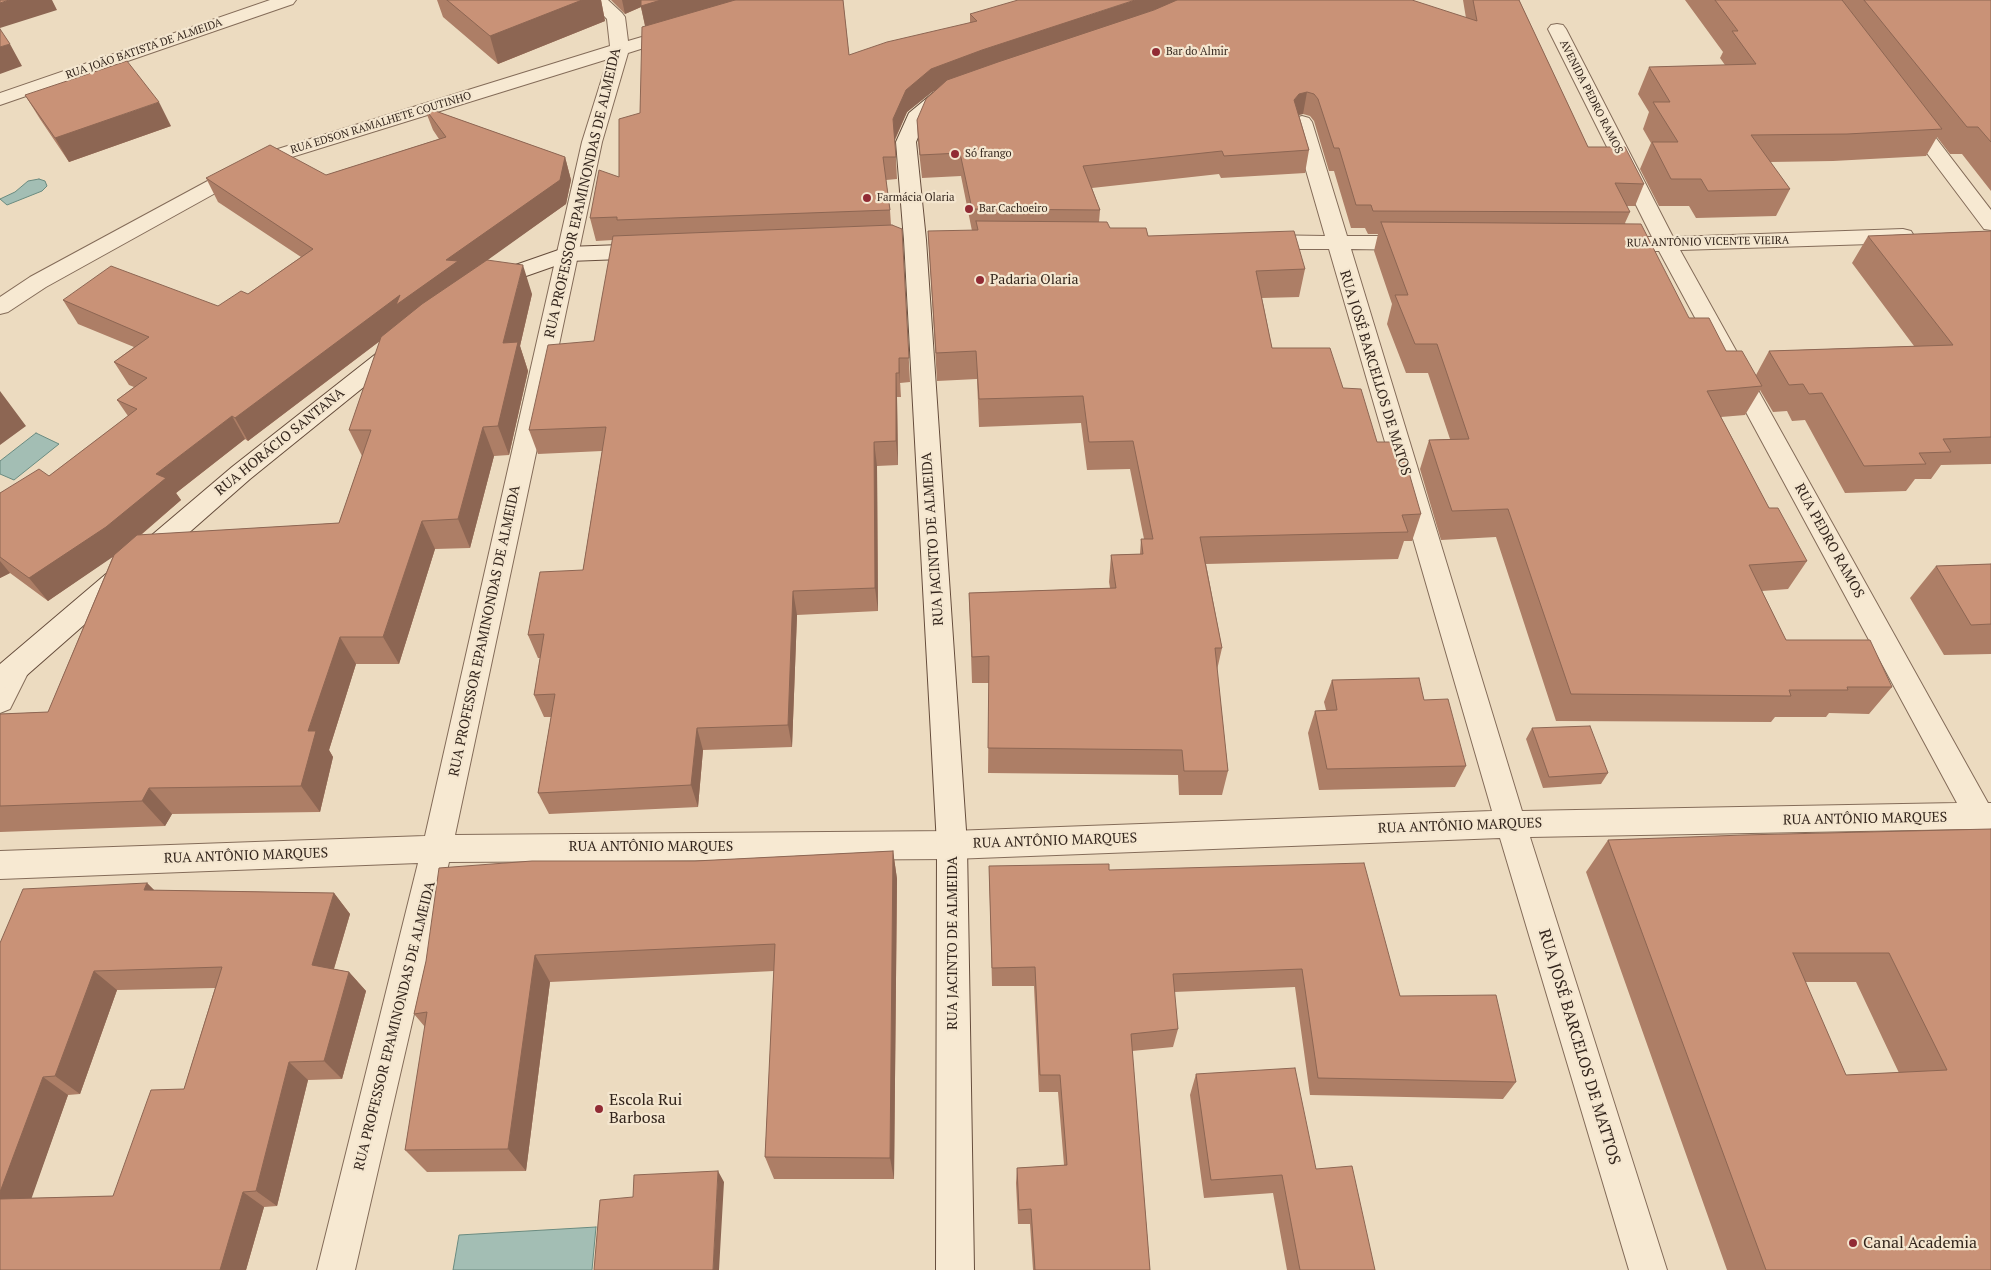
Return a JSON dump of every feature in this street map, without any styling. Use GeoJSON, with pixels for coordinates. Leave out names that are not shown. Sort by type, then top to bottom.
{"type":"FeatureCollection","features":[{"type":"Feature","properties":{"kind":"street","name":"RUA JOÃO BATISTA DE ALMEIDA"},"geometry":{"type":"LineString","coordinates":[[0,99],[287,0]]}},
{"type":"Feature","properties":{"kind":"street","name":"RUA PROFESSOR EPAMINONDAS DE ALMEIDA"},"geometry":{"type":"LineString","coordinates":[[336,1270],[438,849],[592,142],[620,49],[616,17],[597,0]]}},
{"type":"Feature","properties":{"kind":"street","name":"RUA EDSON RAMALHETE COUTINHO"},"geometry":{"type":"LineString","coordinates":[[0,307],[38,282],[259,161],[694,27]]}},
{"type":"Feature","properties":{"kind":"street","name":"AVENIDA PEDRO RAMOS"},"geometry":{"type":"LineString","coordinates":[[1557,30],[1666,244]]}},
{"type":"Feature","properties":{"kind":"street","name":"RUA JACINTO DE ALMEIDA"},"geometry":{"type":"LineString","coordinates":[[955,1270],[952,845],[914,241],[906,142],[916,117],[940,97],[965,88]]}},
{"type":"Feature","properties":{"kind":"street"},"geometry":{"type":"LineString","coordinates":[[1896,100],[1991,224]]}},
{"type":"Feature","properties":{"kind":"street","name":"RUA JOSÉ BARCELLOS DE MATOS"},"geometry":{"type":"LineString","coordinates":[[1302,122],[1336,242],[1511,824]]}},
{"type":"Feature","properties":{"kind":"street","name":"RUA ANTÔNIO VICENTE VIEIRA"},"geometry":{"type":"LineString","coordinates":[[1589,244],[1666,244],[1922,236]]}},
{"type":"Feature","properties":{"kind":"street"},"geometry":{"type":"LineString","coordinates":[[1238,242],[1433,243]]}},
{"type":"Feature","properties":{"kind":"street","name":"RUA PEDRO RAMOS"},"geometry":{"type":"LineString","coordinates":[[1666,244],[1987,823]]}},
{"type":"Feature","properties":{"kind":"street"},"geometry":{"type":"LineString","coordinates":[[473,293],[489,282],[567,254],[666,250]]}},
{"type":"Feature","properties":{"kind":"street","name":"RUA HORÁCIO SANTANA"},"geometry":{"type":"LineString","coordinates":[[0,701],[8,672],[241,473],[417,333]]}},
{"type":"Feature","properties":{"kind":"street","name":"RUA ANTÔNIO MARQUES"},"geometry":{"type":"LineString","coordinates":[[0,865],[438,849],[952,845],[1511,824],[1987,823]]}},
{"type":"Feature","properties":{"kind":"street","name":"RUA JOSÉ BARCELOS DE MATTOS"},"geometry":{"type":"LineString","coordinates":[[1511,824],[1648,1270]]}},
{"type":"Feature","properties":{"kind":"shaded area"},"geometry":{"type":"Polygon","coordinates":[[[39,179],[45,181],[47,186],[42,191],[7,205],[0,199],[15,192],[28,181],[39,179]]]}},
{"type":"Feature","properties":{"kind":"shaded area"},"geometry":{"type":"Polygon","coordinates":[[[36,433],[59,444],[14,480],[0,474],[0,461],[36,433]]]}},
{"type":"Feature","properties":{"kind":"shaded area"},"geometry":{"type":"Polygon","coordinates":[[[596,1227],[592,1270],[453,1270],[459,1235],[596,1227]]]}},
{"type":"Feature","properties":{"kind":"building"},"geometry":{"type":"Polygon","coordinates":[[[447,0],[582,0],[490,36],[447,0]]]}},
{"type":"Feature","properties":{"kind":"building"},"geometry":{"type":"Polygon","coordinates":[[[641,0],[661,0],[641,6],[641,0]]]}},
{"type":"Feature","properties":{"kind":"building"},"geometry":{"type":"Polygon","coordinates":[[[735,0],[843,0],[849,55],[887,42],[977,21],[970,14],[1018,0],[1135,0],[982,50],[931,69],[906,90],[893,119],[896,157],[883,157],[890,210],[617,220],[617,217],[590,218],[599,170],[619,177],[619,119],[640,113],[642,27],[735,0]]]}},
{"type":"Feature","properties":{"kind":"building"},"geometry":{"type":"Polygon","coordinates":[[[1177,0],[1412,0],[1477,21],[1473,0],[1519,0],[1588,147],[1625,147],[1644,184],[1615,183],[1630,212],[1373,211],[1371,205],[1356,205],[1339,148],[1334,148],[1318,99],[1314,94],[1307,92],[1299,94],[1294,100],[1309,150],[1224,156],[1222,151],[1083,166],[1100,210],[972,209],[960,153],[920,155],[917,120],[926,99],[947,80],[1154,10],[1177,0]]]}},
{"type":"Feature","properties":{"kind":"building"},"geometry":{"type":"Polygon","coordinates":[[[1715,0],[1842,0],[1942,129],[1847,134],[1751,135],[1790,189],[1708,191],[1701,179],[1671,179],[1652,142],[1678,142],[1653,102],[1670,102],[1649,67],[1756,64],[1732,31],[1738,31],[1715,0]]]}},
{"type":"Feature","properties":{"kind":"building"},"geometry":{"type":"Polygon","coordinates":[[[1864,0],[1991,0],[1991,142],[1978,127],[1967,127],[1864,0]]]}},
{"type":"Feature","properties":{"kind":"building"},"geometry":{"type":"Polygon","coordinates":[[[0,29],[10,44],[0,47],[0,29]]]}},
{"type":"Feature","properties":{"kind":"building"},"geometry":{"type":"Polygon","coordinates":[[[127,61],[159,102],[55,138],[25,95],[127,61]]]}},
{"type":"Feature","properties":{"kind":"building"},"geometry":{"type":"Polygon","coordinates":[[[424,107],[565,157],[560,180],[446,260],[458,261],[396,305],[400,295],[235,418],[232,416],[156,474],[166,478],[106,527],[29,578],[0,557],[0,493],[39,469],[49,476],[137,409],[117,400],[147,378],[114,362],[149,337],[63,300],[111,266],[218,306],[241,291],[248,294],[313,249],[206,178],[270,145],[326,175],[446,137],[424,107]]]}},
{"type":"Feature","properties":{"kind":"building"},"geometry":{"type":"Polygon","coordinates":[[[976,221],[1107,222],[1110,228],[1146,228],[1148,236],[1294,231],[1305,269],[1256,271],[1272,348],[1330,348],[1343,388],[1361,389],[1377,442],[1400,442],[1421,514],[1402,515],[1408,532],[1200,537],[1222,648],[1215,648],[1228,771],[1184,771],[1182,750],[988,748],[989,656],[972,657],[969,593],[1116,588],[1111,555],[1143,554],[1141,539],[1153,539],[1133,441],[1089,442],[1083,396],[979,399],[976,351],[936,353],[928,231],[978,230],[976,221]]]}},
{"type":"Feature","properties":{"kind":"building"},"geometry":{"type":"Polygon","coordinates":[[[1381,222],[1641,224],[1689,318],[1709,318],[1726,351],[1742,351],[1762,386],[1707,391],[1769,508],[1778,508],[1807,561],[1749,565],[1786,640],[1870,640],[1892,687],[1847,687],[1848,690],[1789,690],[1791,696],[1571,694],[1508,509],[1452,511],[1429,440],[1469,439],[1437,344],[1415,344],[1395,295],[1408,295],[1381,222]]]}},
{"type":"Feature","properties":{"kind":"building"},"geometry":{"type":"Polygon","coordinates":[[[892,225],[902,229],[909,358],[899,358],[899,373],[896,373],[896,441],[874,442],[875,588],[793,591],[788,725],[697,728],[691,785],[538,793],[555,694],[534,695],[544,634],[528,635],[540,572],[583,570],[606,427],[529,430],[548,345],[594,341],[613,236],[892,225]]]}},
{"type":"Feature","properties":{"kind":"building"},"geometry":{"type":"Polygon","coordinates":[[[1991,231],[1991,437],[1943,439],[1951,452],[1919,453],[1926,464],[1864,466],[1822,393],[1809,394],[1803,384],[1789,385],[1769,351],[1953,345],[1868,236],[1991,231]]]}},
{"type":"Feature","properties":{"kind":"building"},"geometry":{"type":"Polygon","coordinates":[[[487,260],[523,265],[503,343],[518,342],[498,426],[483,427],[458,519],[422,521],[383,637],[340,637],[308,731],[316,731],[301,786],[149,788],[142,801],[0,806],[0,714],[48,712],[114,555],[137,535],[339,523],[371,430],[349,430],[381,337],[422,304],[487,260]]]}},
{"type":"Feature","properties":{"kind":"building"},"geometry":{"type":"Polygon","coordinates":[[[1991,564],[1991,624],[1971,625],[1936,566],[1991,564]]]}},
{"type":"Feature","properties":{"kind":"building"},"geometry":{"type":"Polygon","coordinates":[[[1419,678],[1424,700],[1448,699],[1466,766],[1327,769],[1315,711],[1337,710],[1332,680],[1419,678]]]}},
{"type":"Feature","properties":{"kind":"building"},"geometry":{"type":"Polygon","coordinates":[[[1590,726],[1608,773],[1549,777],[1532,728],[1590,726]]]}},
{"type":"Feature","properties":{"kind":"building"},"geometry":{"type":"Polygon","coordinates":[[[1991,829],[1991,1270],[1766,1270],[1608,840],[1991,829]],[[1793,953],[1846,1075],[1947,1070],[1889,953],[1793,953]]]}},
{"type":"Feature","properties":{"kind":"building"},"geometry":{"type":"Polygon","coordinates":[[[893,851],[890,1158],[765,1157],[775,944],[535,955],[508,1149],[405,1150],[427,1012],[414,1014],[426,961],[439,868],[532,861],[695,861],[893,851]]]}},
{"type":"Feature","properties":{"kind":"building"},"geometry":{"type":"Polygon","coordinates":[[[1364,863],[1400,996],[1496,995],[1516,1082],[1318,1078],[1302,969],[1173,974],[1178,1029],[1131,1034],[1150,1270],[1035,1270],[1031,1209],[1019,1210],[1017,1168],[1067,1165],[1060,1075],[1040,1075],[1035,967],[992,968],[989,866],[1109,864],[1109,870],[1364,863]]]}},
{"type":"Feature","properties":{"kind":"building"},"geometry":{"type":"Polygon","coordinates":[[[147,883],[144,890],[334,893],[312,965],[349,972],[324,1061],[289,1062],[256,1191],[243,1192],[220,1270],[0,1270],[0,1199],[113,1196],[151,1090],[184,1089],[222,967],[94,971],[55,1076],[43,1077],[0,1192],[0,943],[23,889],[147,883]]]}},
{"type":"Feature","properties":{"kind":"building"},"geometry":{"type":"Polygon","coordinates":[[[1295,1068],[1316,1169],[1352,1166],[1375,1270],[1300,1270],[1282,1175],[1211,1180],[1196,1074],[1295,1068]]]}},
{"type":"Feature","properties":{"kind":"building"},"geometry":{"type":"Polygon","coordinates":[[[718,1171],[713,1270],[594,1270],[600,1200],[633,1197],[634,1175],[718,1171]]]}},
{"type":"Feature","properties":{"kind":"place","name":"Bar do Almir"},"geometry":{"type":"Point","coordinates":[1156,52]}},
{"type":"Feature","properties":{"kind":"place","name":"Só frango"},"geometry":{"type":"Point","coordinates":[955,154]}},
{"type":"Feature","properties":{"kind":"place","name":"Farmácia Olaria"},"geometry":{"type":"Point","coordinates":[867,198]}},
{"type":"Feature","properties":{"kind":"place","name":"Bar Cachoeiro"},"geometry":{"type":"Point","coordinates":[969,209]}},
{"type":"Feature","properties":{"kind":"place","name":"Padaria Olaria"},"geometry":{"type":"Point","coordinates":[980,280]}},
{"type":"Feature","properties":{"kind":"place","name":"Escola Rui Barbosa"},"geometry":{"type":"Point","coordinates":[599,1109]}},
{"type":"Feature","properties":{"kind":"place","name":"Canal Academia"},"geometry":{"type":"Point","coordinates":[1853,1243]}}]}
